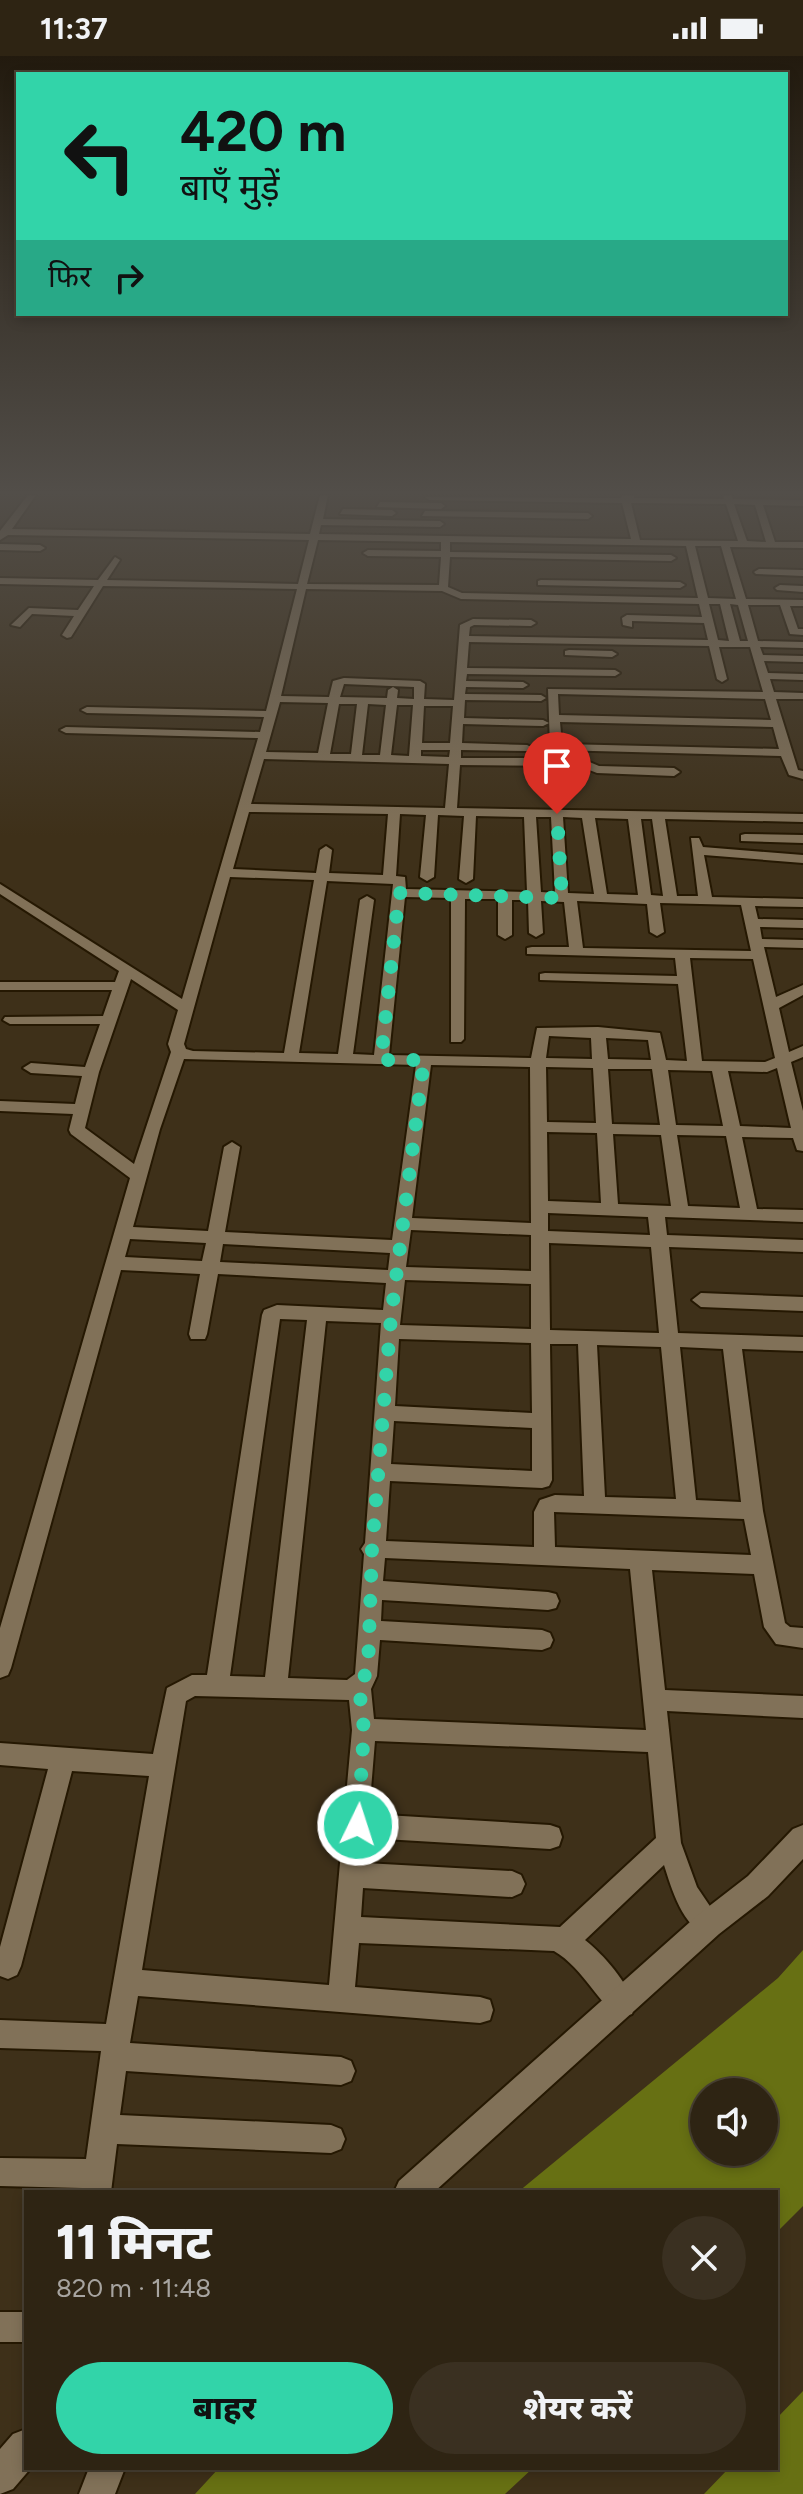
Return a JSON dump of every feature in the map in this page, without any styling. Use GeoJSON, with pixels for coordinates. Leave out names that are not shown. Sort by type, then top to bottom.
{"type":"FeatureCollection","features":[{"type":"Feature","properties":{"kind":"street"},"geometry":{"type":"LineString","coordinates":[[67,635],[85,609]]}},
{"type":"Feature","properties":{"kind":"street"},"geometry":{"type":"LineString","coordinates":[[0,1668],[139,1176],[179,1052],[176,1044],[275,699],[297,609]]}},
{"type":"Feature","properties":{"kind":"street"},"geometry":{"type":"LineString","coordinates":[[531,609],[532,640]]}},
{"type":"Feature","properties":{"kind":"street"},"geometry":{"type":"LineString","coordinates":[[626,609],[628,622],[708,621]]}},
{"type":"Feature","properties":{"kind":"street"},"geometry":{"type":"LineString","coordinates":[[660,609],[708,621],[735,643],[803,645]]}},
{"type":"Feature","properties":{"kind":"street"},"geometry":{"type":"LineString","coordinates":[[705,609],[738,752]]}},
{"type":"Feature","properties":{"kind":"street"},"geometry":{"type":"LineString","coordinates":[[659,630],[708,621],[718,609]]}},
{"type":"Feature","properties":{"kind":"street"},"geometry":{"type":"LineString","coordinates":[[726,609],[735,643]]}},
{"type":"Feature","properties":{"kind":"street"},"geometry":{"type":"LineString","coordinates":[[744,609],[786,753],[793,772],[801,775]]}},
{"type":"Feature","properties":{"kind":"street"},"geometry":{"type":"LineString","coordinates":[[786,609],[794,632],[803,632]]}},
{"type":"Feature","properties":{"kind":"street"},"geometry":{"type":"LineString","coordinates":[[647,610],[708,621]]}},
{"type":"Feature","properties":{"kind":"street"},"geometry":{"type":"LineString","coordinates":[[16,625],[29,611],[82,613]]}},
{"type":"Feature","properties":{"kind":"street"},"geometry":{"type":"LineString","coordinates":[[464,639],[532,640],[708,621]]}},
{"type":"Feature","properties":{"kind":"street"},"geometry":{"type":"LineString","coordinates":[[451,812],[467,623],[531,623]]}},
{"type":"Feature","properties":{"kind":"street"},"geometry":{"type":"LineString","coordinates":[[463,652],[612,654]]}},
{"type":"Feature","properties":{"kind":"street"},"geometry":{"type":"LineString","coordinates":[[759,658],[803,659]]}},
{"type":"Feature","properties":{"kind":"street"},"geometry":{"type":"LineString","coordinates":[[275,699],[419,702],[460,689],[615,673]]}},
{"type":"Feature","properties":{"kind":"street"},"geometry":{"type":"LineString","coordinates":[[765,676],[803,677]]}},
{"type":"Feature","properties":{"kind":"street"},"geometry":{"type":"LineString","coordinates":[[323,758],[339,681],[420,684],[415,760]]}},
{"type":"Feature","properties":{"kind":"street"},"geometry":{"type":"LineString","coordinates":[[385,759],[393,683]]}},
{"type":"Feature","properties":{"kind":"street"},"geometry":{"type":"LineString","coordinates":[[460,689],[523,685]]}},
{"type":"Feature","properties":{"kind":"street"},"geometry":{"type":"LineString","coordinates":[[786,753],[556,747],[548,720],[553,690],[677,693],[722,686],[770,696],[803,696]]}},
{"type":"Feature","properties":{"kind":"street"},"geometry":{"type":"LineString","coordinates":[[460,689],[541,698]]}},
{"type":"Feature","properties":{"kind":"street"},"geometry":{"type":"LineString","coordinates":[[597,691],[603,749]]}},
{"type":"Feature","properties":{"kind":"street"},"geometry":{"type":"LineString","coordinates":[[636,692],[645,750]]}},
{"type":"Feature","properties":{"kind":"street"},"geometry":{"type":"LineString","coordinates":[[677,693],[688,751]]}},
{"type":"Feature","properties":{"kind":"street"},"geometry":{"type":"LineString","coordinates":[[356,758],[363,701]]}},
{"type":"Feature","properties":{"kind":"street"},"geometry":{"type":"LineString","coordinates":[[87,710],[269,714]]}},
{"type":"Feature","properties":{"kind":"street"},"geometry":{"type":"LineString","coordinates":[[458,721],[600,719],[778,724]]}},
{"type":"Feature","properties":{"kind":"street"},"geometry":{"type":"LineString","coordinates":[[499,747],[501,722]]}},
{"type":"Feature","properties":{"kind":"street"},"geometry":{"type":"LineString","coordinates":[[66,730],[263,735]]}},
{"type":"Feature","properties":{"kind":"street"},"geometry":{"type":"LineString","coordinates":[[415,746],[527,748]]}},
{"type":"Feature","properties":{"kind":"street"},"geometry":{"type":"LineString","coordinates":[[257,755],[580,762],[597,769],[674,772]]}},
{"type":"Feature","properties":{"kind":"street"},"geometry":{"type":"LineString","coordinates":[[244,808],[803,818]]}},
{"type":"Feature","properties":{"kind":"street"},"geometry":{"type":"LineString","coordinates":[[389,878],[394,811]]}},
{"type":"Feature","properties":{"kind":"street"},"geometry":{"type":"LineString","coordinates":[[427,877],[432,812]]}},
{"type":"Feature","properties":{"kind":"street"},"geometry":{"type":"LineString","coordinates":[[466,879],[470,812]]}},
{"type":"Feature","properties":{"kind":"street"},"geometry":{"type":"LineString","coordinates":[[530,814],[536,933]]}},
{"type":"Feature","properties":{"kind":"street"},"geometry":{"type":"LineString","coordinates":[[557,814],[566,898],[576,951]]}},
{"type":"Feature","properties":{"kind":"street"},"geometry":{"type":"LineString","coordinates":[[588,815],[601,899]]}},
{"type":"Feature","properties":{"kind":"street"},"geometry":{"type":"LineString","coordinates":[[634,815],[657,932]]}},
{"type":"Feature","properties":{"kind":"street"},"geometry":{"type":"LineString","coordinates":[[658,816],[671,901]]}},
{"type":"Feature","properties":{"kind":"street"},"geometry":{"type":"LineString","coordinates":[[745,838],[803,839]]}},
{"type":"Feature","properties":{"kind":"street"},"geometry":{"type":"LineString","coordinates":[[706,901],[696,846],[746,852],[753,858],[798,864]]}},
{"type":"Feature","properties":{"kind":"street"},"geometry":{"type":"LineString","coordinates":[[291,1058],[326,850]]}},
{"type":"Feature","properties":{"kind":"street"},"geometry":{"type":"LineString","coordinates":[[226,873],[400,880],[381,1060]]}},
{"type":"Feature","properties":{"kind":"street"},"geometry":{"type":"LineString","coordinates":[[0,888],[186,1008]]}},
{"type":"Feature","properties":{"kind":"street"},"geometry":{"type":"LineString","coordinates":[[399,893],[803,903]]}},
{"type":"Feature","properties":{"kind":"street"},"geometry":{"type":"LineString","coordinates":[[456,1039],[458,895]]}},
{"type":"Feature","properties":{"kind":"street"},"geometry":{"type":"LineString","coordinates":[[505,896],[505,935]]}},
{"type":"Feature","properties":{"kind":"street"},"geometry":{"type":"LineString","coordinates":[[345,1059],[367,900]]}},
{"type":"Feature","properties":{"kind":"street"},"geometry":{"type":"LineString","coordinates":[[539,1127],[733,1131],[802,1141],[747,902]]}},
{"type":"Feature","properties":{"kind":"street"},"geometry":{"type":"LineString","coordinates":[[752,923],[803,924]]}},
{"type":"Feature","properties":{"kind":"street"},"geometry":{"type":"LineString","coordinates":[[532,951],[682,953],[803,944]]}},
{"type":"Feature","properties":{"kind":"street"},"geometry":{"type":"LineString","coordinates":[[682,953],[695,1066]]}},
{"type":"Feature","properties":{"kind":"street"},"geometry":{"type":"LineString","coordinates":[[127,969],[76,1125],[79,1133],[139,1176]]}},
{"type":"Feature","properties":{"kind":"street"},"geometry":{"type":"LineString","coordinates":[[545,977],[685,980]]}},
{"type":"Feature","properties":{"kind":"street"},"geometry":{"type":"LineString","coordinates":[[0,986],[13,1006],[109,1020]]}},
{"type":"Feature","properties":{"kind":"street"},"geometry":{"type":"LineString","coordinates":[[13,1006],[121,986]]}},
{"type":"Feature","properties":{"kind":"street"},"geometry":{"type":"LineString","coordinates":[[771,1006],[803,989]]}},
{"type":"Feature","properties":{"kind":"street"},"geometry":{"type":"LineString","coordinates":[[379,1472],[542,1480],[538,1062],[542,1031],[654,1035],[680,1212]]}},
{"type":"Feature","properties":{"kind":"street"},"geometry":{"type":"LineString","coordinates":[[598,1032],[610,1209]]}},
{"type":"Feature","properties":{"kind":"street"},"geometry":{"type":"LineString","coordinates":[[179,1052],[291,1058],[767,1067],[783,1063],[803,1051]]}},
{"type":"Feature","properties":{"kind":"street"},"geometry":{"type":"LineString","coordinates":[[341,1999],[364,1730],[359,1687],[368,1669],[372,1549],[390,1324],[424,1060]]}},
{"type":"Feature","properties":{"kind":"street"},"geometry":{"type":"LineString","coordinates":[[719,1066],[750,1214]]}},
{"type":"Feature","properties":{"kind":"street"},"geometry":{"type":"LineString","coordinates":[[31,1068],[91,1072]]}},
{"type":"Feature","properties":{"kind":"street"},"geometry":{"type":"LineString","coordinates":[[0,1106],[81,1109]]}},
{"type":"Feature","properties":{"kind":"street"},"geometry":{"type":"LineString","coordinates":[[198,1334],[232,1147]]}},
{"type":"Feature","properties":{"kind":"street"},"geometry":{"type":"LineString","coordinates":[[540,1207],[803,1216]]}},
{"type":"Feature","properties":{"kind":"street"},"geometry":{"type":"LineString","coordinates":[[656,1211],[687,1510]]}},
{"type":"Feature","properties":{"kind":"street"},"geometry":{"type":"LineString","coordinates":[[403,1224],[659,1241],[803,1246]]}},
{"type":"Feature","properties":{"kind":"street"},"geometry":{"type":"LineString","coordinates":[[123,1233],[400,1247]]}},
{"type":"Feature","properties":{"kind":"street"},"geometry":{"type":"LineString","coordinates":[[114,1263],[541,1278]]}},
{"type":"Feature","properties":{"kind":"street"},"geometry":{"type":"LineString","coordinates":[[701,1300],[803,1304]]}},
{"type":"Feature","properties":{"kind":"street"},"geometry":{"type":"LineString","coordinates":[[217,1686],[270,1318],[277,1312],[542,1335],[803,1344]]}},
{"type":"Feature","properties":{"kind":"street"},"geometry":{"type":"LineString","coordinates":[[275,1689],[317,1314]]}},
{"type":"Feature","properties":{"kind":"street"},"geometry":{"type":"LineString","coordinates":[[587,1336],[595,1505]]}},
{"type":"Feature","properties":{"kind":"street"},"geometry":{"type":"LineString","coordinates":[[732,1342],[753,1511],[777,1631],[784,1637],[803,1638]]}},
{"type":"Feature","properties":{"kind":"street"},"geometry":{"type":"LineString","coordinates":[[383,1413],[543,1421]]}},
{"type":"Feature","properties":{"kind":"street"},"geometry":{"type":"LineString","coordinates":[[545,1556],[544,1512],[547,1506],[753,1511]]}},
{"type":"Feature","properties":{"kind":"street"},"geometry":{"type":"LineString","coordinates":[[372,1549],[762,1565]]}},
{"type":"Feature","properties":{"kind":"street"},"geometry":{"type":"LineString","coordinates":[[640,1560],[669,1843],[687,1895],[709,1924]]}},
{"type":"Feature","properties":{"kind":"street"},"geometry":{"type":"LineString","coordinates":[[372,1590],[548,1601]]}},
{"type":"Feature","properties":{"kind":"street"},"geometry":{"type":"LineString","coordinates":[[371,1630],[542,1640]]}},
{"type":"Feature","properties":{"kind":"street"},"geometry":{"type":"LineString","coordinates":[[0,2172],[98,2183],[116,2047],[175,1695],[186,1686],[275,1689],[359,1687]]}},
{"type":"Feature","properties":{"kind":"street"},"geometry":{"type":"LineString","coordinates":[[654,1700],[803,1707]]}},
{"type":"Feature","properties":{"kind":"street"},"geometry":{"type":"LineString","coordinates":[[364,1730],[658,1741]]}},
{"type":"Feature","properties":{"kind":"street"},"geometry":{"type":"LineString","coordinates":[[0,1754],[161,1766]]}},
{"type":"Feature","properties":{"kind":"street"},"geometry":{"type":"LineString","coordinates":[[8,1966],[63,1759]]}},
{"type":"Feature","properties":{"kind":"street"},"geometry":{"type":"LineString","coordinates":[[358,1825],[550,1837]]}},
{"type":"Feature","properties":{"kind":"street"},"geometry":{"type":"LineString","coordinates":[[412,2190],[709,1924],[758,1886],[803,1839]]}},
{"type":"Feature","properties":{"kind":"street"},"geometry":{"type":"LineString","coordinates":[[564,1941],[669,1843]]}},
{"type":"Feature","properties":{"kind":"street"},"geometry":{"type":"LineString","coordinates":[[352,1875],[512,1884]]}},
{"type":"Feature","properties":{"kind":"street"},"geometry":{"type":"LineString","coordinates":[[347,1929],[564,1941],[590,1961],[622,2004]]}},
{"type":"Feature","properties":{"kind":"street"},"geometry":{"type":"LineString","coordinates":[[127,1982],[480,2010]]}},
{"type":"Feature","properties":{"kind":"street"},"geometry":{"type":"LineString","coordinates":[[0,2034],[341,2071]]}},
{"type":"Feature","properties":{"kind":"street"},"geometry":{"type":"LineString","coordinates":[[106,2129],[331,2139]]}},
{"type":"Feature","properties":{"kind":"street"},"geometry":{"type":"LineString","coordinates":[[0,2327],[24,2327]]}},
{"type":"Feature","properties":{"kind":"street"},"geometry":{"type":"LineString","coordinates":[[0,2476],[24,2449]]}},
{"type":"Feature","properties":{"kind":"shaded area"},"geometry":{"type":"Polygon","coordinates":[[[803,1950],[803,2206],[778,2231],[778,2190],[520,2190],[778,1978],[803,1950]]]}},
{"type":"Feature","properties":{"kind":"shaded area"},"geometry":{"type":"Polygon","coordinates":[[[803,2391],[803,2494],[704,2494],[727,2470],[778,2470],[778,2417],[803,2391]]]}},
{"type":"Feature","properties":{"kind":"shaded area"},"geometry":{"type":"Polygon","coordinates":[[[217,2470],[531,2470],[505,2494],[195,2494],[217,2470]]]}},
{"type":"Feature","properties":{"kind":"route"},"geometry":{"type":"LineString","coordinates":[[358,1825],[364,1730],[359,1687],[368,1669],[372,1549],[391,1317],[424,1060],[381,1060],[399,893],[562,898],[557,814]]}}]}
